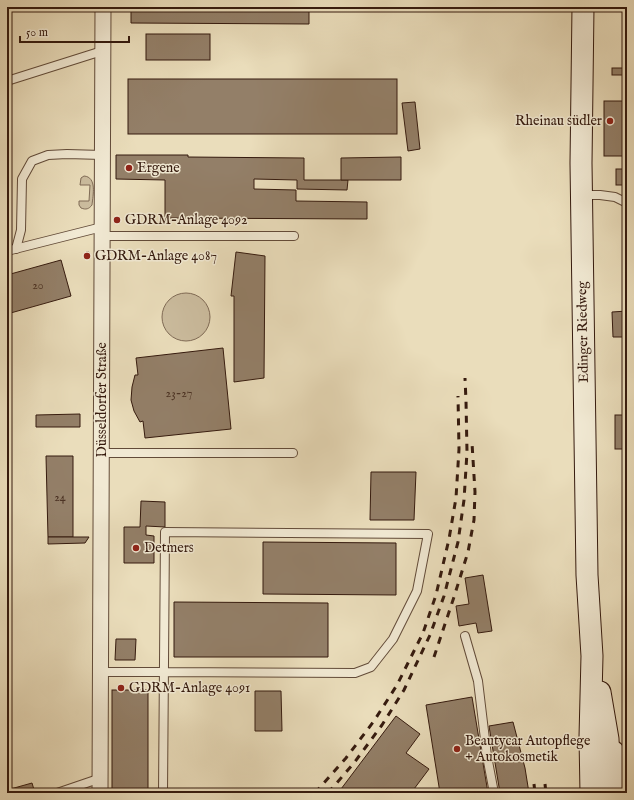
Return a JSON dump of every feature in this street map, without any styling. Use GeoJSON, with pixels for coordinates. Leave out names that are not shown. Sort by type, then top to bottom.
{"type":"FeatureCollection","features":[{"type":"Feature","properties":{"kind":"main road","name":"Edinger Riedweg"},"geometry":{"type":"LineString","coordinates":[[583,7],[581,195],[587,575],[592,656],[590,737],[591,793]]}},
{"type":"Feature","properties":{"kind":"main road","name":"Edinger Riedweg"},"geometry":{"type":"LineString","coordinates":[[592,656],[600,690],[608,739],[610,793]]}},
{"type":"Feature","properties":{"kind":"main road"},"geometry":{"type":"LineString","coordinates":[[608,739],[627,782]]}},
{"type":"Feature","properties":{"kind":"street","name":"Düsseldorfer Straße"},"geometry":{"type":"LineString","coordinates":[[100,793],[102,7]]}},
{"type":"Feature","properties":{"kind":"lane"},"geometry":{"type":"LineString","coordinates":[[7,81],[102,51]]}},
{"type":"Feature","properties":{"kind":"lane"},"geometry":{"type":"LineString","coordinates":[[16,249],[20,230],[22,179],[32,161],[48,155],[102,155]]}},
{"type":"Feature","properties":{"kind":"lane"},"geometry":{"type":"LineString","coordinates":[[581,195],[615,197],[627,204]]}},
{"type":"Feature","properties":{"kind":"lane"},"geometry":{"type":"LineString","coordinates":[[7,251],[102,231],[294,236]]}},
{"type":"Feature","properties":{"kind":"lane"},"geometry":{"type":"LineString","coordinates":[[102,453],[293,453]]}},
{"type":"Feature","properties":{"kind":"lane"},"geometry":{"type":"LineString","coordinates":[[101,672],[164,672],[355,673],[371,667],[393,639],[417,591],[428,534],[165,532],[164,672],[163,793]]}},
{"type":"Feature","properties":{"kind":"lane"},"geometry":{"type":"LineString","coordinates":[[465,636],[478,681],[494,793]]}},
{"type":"Feature","properties":{"kind":"lane"},"geometry":{"type":"LineString","coordinates":[[57,793],[101,778]]}},
{"type":"Feature","properties":{"kind":"shaded area"},"geometry":{"type":"Polygon","coordinates":[[[84,176],[88,177],[93,183],[92,205],[86,209],[81,208],[79,205],[79,201],[89,201],[90,185],[80,185],[81,178],[84,176]]]}},
{"type":"Feature","properties":{"kind":"shaded area"},"geometry":{"type":"Polygon","coordinates":[[[186,293],[195,295],[203,300],[208,308],[210,317],[208,326],[203,334],[195,339],[186,341],[177,339],[169,334],[164,326],[162,317],[164,308],[169,300],[177,295],[186,293]]]}},
{"type":"Feature","properties":{"kind":"building"},"geometry":{"type":"Polygon","coordinates":[[[55,7],[88,7],[88,10],[55,10],[55,7]]]}},
{"type":"Feature","properties":{"kind":"building"},"geometry":{"type":"Polygon","coordinates":[[[131,7],[309,7],[309,24],[131,23],[131,7]]]}},
{"type":"Feature","properties":{"kind":"building"},"geometry":{"type":"Polygon","coordinates":[[[146,34],[210,34],[210,60],[146,60],[146,34]]]}},
{"type":"Feature","properties":{"kind":"building"},"geometry":{"type":"Polygon","coordinates":[[[612,68],[623,68],[623,75],[612,75],[612,68]]]}},
{"type":"Feature","properties":{"kind":"building"},"geometry":{"type":"Polygon","coordinates":[[[128,79],[397,79],[397,134],[128,134],[128,79]]]}},
{"type":"Feature","properties":{"kind":"building"},"geometry":{"type":"Polygon","coordinates":[[[604,101],[627,101],[627,156],[604,156],[604,101]]]}},
{"type":"Feature","properties":{"kind":"building"},"geometry":{"type":"Polygon","coordinates":[[[415,102],[420,149],[408,151],[402,103],[415,102]]]}},
{"type":"Feature","properties":{"kind":"building"},"geometry":{"type":"Polygon","coordinates":[[[116,155],[304,158],[304,180],[348,180],[347,190],[297,189],[297,180],[254,179],[254,189],[296,190],[296,201],[367,202],[367,219],[165,218],[165,180],[116,179],[116,155]]]}},
{"type":"Feature","properties":{"kind":"building"},"geometry":{"type":"Polygon","coordinates":[[[401,157],[401,180],[341,180],[341,158],[401,157]]]}},
{"type":"Feature","properties":{"kind":"building"},"geometry":{"type":"Polygon","coordinates":[[[616,169],[627,169],[627,185],[616,185],[616,169]]]}},
{"type":"Feature","properties":{"kind":"building","name":"GDRM-Anlage 4087"},"geometry":{"type":"Polygon","coordinates":[[[86,252],[89,252],[89,259],[85,259],[86,252]]]}},
{"type":"Feature","properties":{"kind":"building"},"geometry":{"type":"Polygon","coordinates":[[[236,252],[265,256],[264,378],[234,382],[234,296],[231,296],[236,252]]]}},
{"type":"Feature","properties":{"kind":"building"},"geometry":{"type":"Polygon","coordinates":[[[61,260],[71,296],[7,314],[7,275],[61,260]]]}},
{"type":"Feature","properties":{"kind":"building"},"geometry":{"type":"Polygon","coordinates":[[[627,311],[627,337],[613,337],[612,312],[627,311]]]}},
{"type":"Feature","properties":{"kind":"building"},"geometry":{"type":"Polygon","coordinates":[[[223,348],[231,429],[145,438],[143,421],[140,422],[134,411],[131,400],[135,375],[138,375],[136,358],[223,348]]]}},
{"type":"Feature","properties":{"kind":"building"},"geometry":{"type":"Polygon","coordinates":[[[80,414],[80,427],[36,427],[36,415],[80,414]]]}},
{"type":"Feature","properties":{"kind":"building"},"geometry":{"type":"Polygon","coordinates":[[[615,415],[627,415],[627,449],[615,449],[615,415]]]}},
{"type":"Feature","properties":{"kind":"building"},"geometry":{"type":"Polygon","coordinates":[[[46,456],[73,456],[73,537],[48,537],[46,456]]]}},
{"type":"Feature","properties":{"kind":"building"},"geometry":{"type":"Polygon","coordinates":[[[371,472],[416,472],[414,520],[370,520],[371,472]]]}},
{"type":"Feature","properties":{"kind":"building"},"geometry":{"type":"Polygon","coordinates":[[[141,501],[165,502],[165,527],[146,526],[146,535],[154,536],[154,563],[124,563],[124,527],[140,527],[141,501]]]}},
{"type":"Feature","properties":{"kind":"building"},"geometry":{"type":"Polygon","coordinates":[[[48,537],[89,537],[85,543],[48,544],[48,537]]]}},
{"type":"Feature","properties":{"kind":"building"},"geometry":{"type":"Polygon","coordinates":[[[263,542],[396,543],[396,595],[263,594],[263,542]]]}},
{"type":"Feature","properties":{"kind":"building"},"geometry":{"type":"Polygon","coordinates":[[[483,575],[492,631],[478,633],[476,623],[459,626],[456,606],[469,604],[465,578],[483,575]]]}},
{"type":"Feature","properties":{"kind":"building"},"geometry":{"type":"Polygon","coordinates":[[[174,602],[328,603],[328,657],[174,657],[174,602]]]}},
{"type":"Feature","properties":{"kind":"building"},"geometry":{"type":"Polygon","coordinates":[[[116,639],[136,639],[135,660],[115,660],[116,639]]]}},
{"type":"Feature","properties":{"kind":"building"},"geometry":{"type":"Polygon","coordinates":[[[112,690],[148,690],[148,793],[112,793],[112,690]]]}},
{"type":"Feature","properties":{"kind":"building"},"geometry":{"type":"Polygon","coordinates":[[[255,691],[281,691],[282,731],[255,731],[255,691]]]}},
{"type":"Feature","properties":{"kind":"building","name":"Beautycar Autopflege + Autokosmetik"},"geometry":{"type":"Polygon","coordinates":[[[472,697],[488,793],[440,793],[426,705],[472,697]]]}},
{"type":"Feature","properties":{"kind":"building"},"geometry":{"type":"Polygon","coordinates":[[[396,716],[420,734],[406,753],[429,769],[411,793],[338,793],[396,716]]]}},
{"type":"Feature","properties":{"kind":"building"},"geometry":{"type":"Polygon","coordinates":[[[513,722],[525,768],[529,793],[500,793],[489,726],[513,722]]]}},
{"type":"Feature","properties":{"kind":"building"},"geometry":{"type":"Polygon","coordinates":[[[32,783],[35,793],[7,793],[7,790],[32,783]]]}},
{"type":"Feature","properties":{"kind":"railway"},"geometry":{"type":"LineString","coordinates":[[328,793],[354,763],[382,725],[404,690],[430,635],[444,596],[458,542],[464,500],[467,452],[465,378]]}},
{"type":"Feature","properties":{"kind":"railway"},"geometry":{"type":"LineString","coordinates":[[315,793],[346,758],[374,721],[397,685],[423,633],[436,595],[449,539],[456,498],[459,449],[458,396]]}},
{"type":"Feature","properties":{"kind":"railway"},"geometry":{"type":"LineString","coordinates":[[434,657],[468,552],[474,520],[475,492],[472,443]]}},
{"type":"Feature","properties":{"kind":"railway"},"geometry":{"type":"LineString","coordinates":[[534,784],[535,793]]}},
{"type":"Feature","properties":{"kind":"railway"},"geometry":{"type":"LineString","coordinates":[[545,784],[546,793]]}},
{"type":"Feature","properties":{"kind":"place","name":"Rheinau südler"},"geometry":{"type":"Point","coordinates":[610,121]}},
{"type":"Feature","properties":{"kind":"place","name":"Ergene"},"geometry":{"type":"Point","coordinates":[129,168]}},
{"type":"Feature","properties":{"kind":"place","name":"GDRM-Anlage 4092"},"geometry":{"type":"Point","coordinates":[117,220]}},
{"type":"Feature","properties":{"kind":"place","name":"GDRM-Anlage 4087"},"geometry":{"type":"Point","coordinates":[87,256]}},
{"type":"Feature","properties":{"kind":"place","name":"Detmers"},"geometry":{"type":"Point","coordinates":[136,548]}},
{"type":"Feature","properties":{"kind":"place","name":"GDRM-Anlage 4091"},"geometry":{"type":"Point","coordinates":[121,688]}},
{"type":"Feature","properties":{"kind":"place","name":"Beautycar Autopflege + Autokosmetik"},"geometry":{"type":"Point","coordinates":[457,749]}}]}
